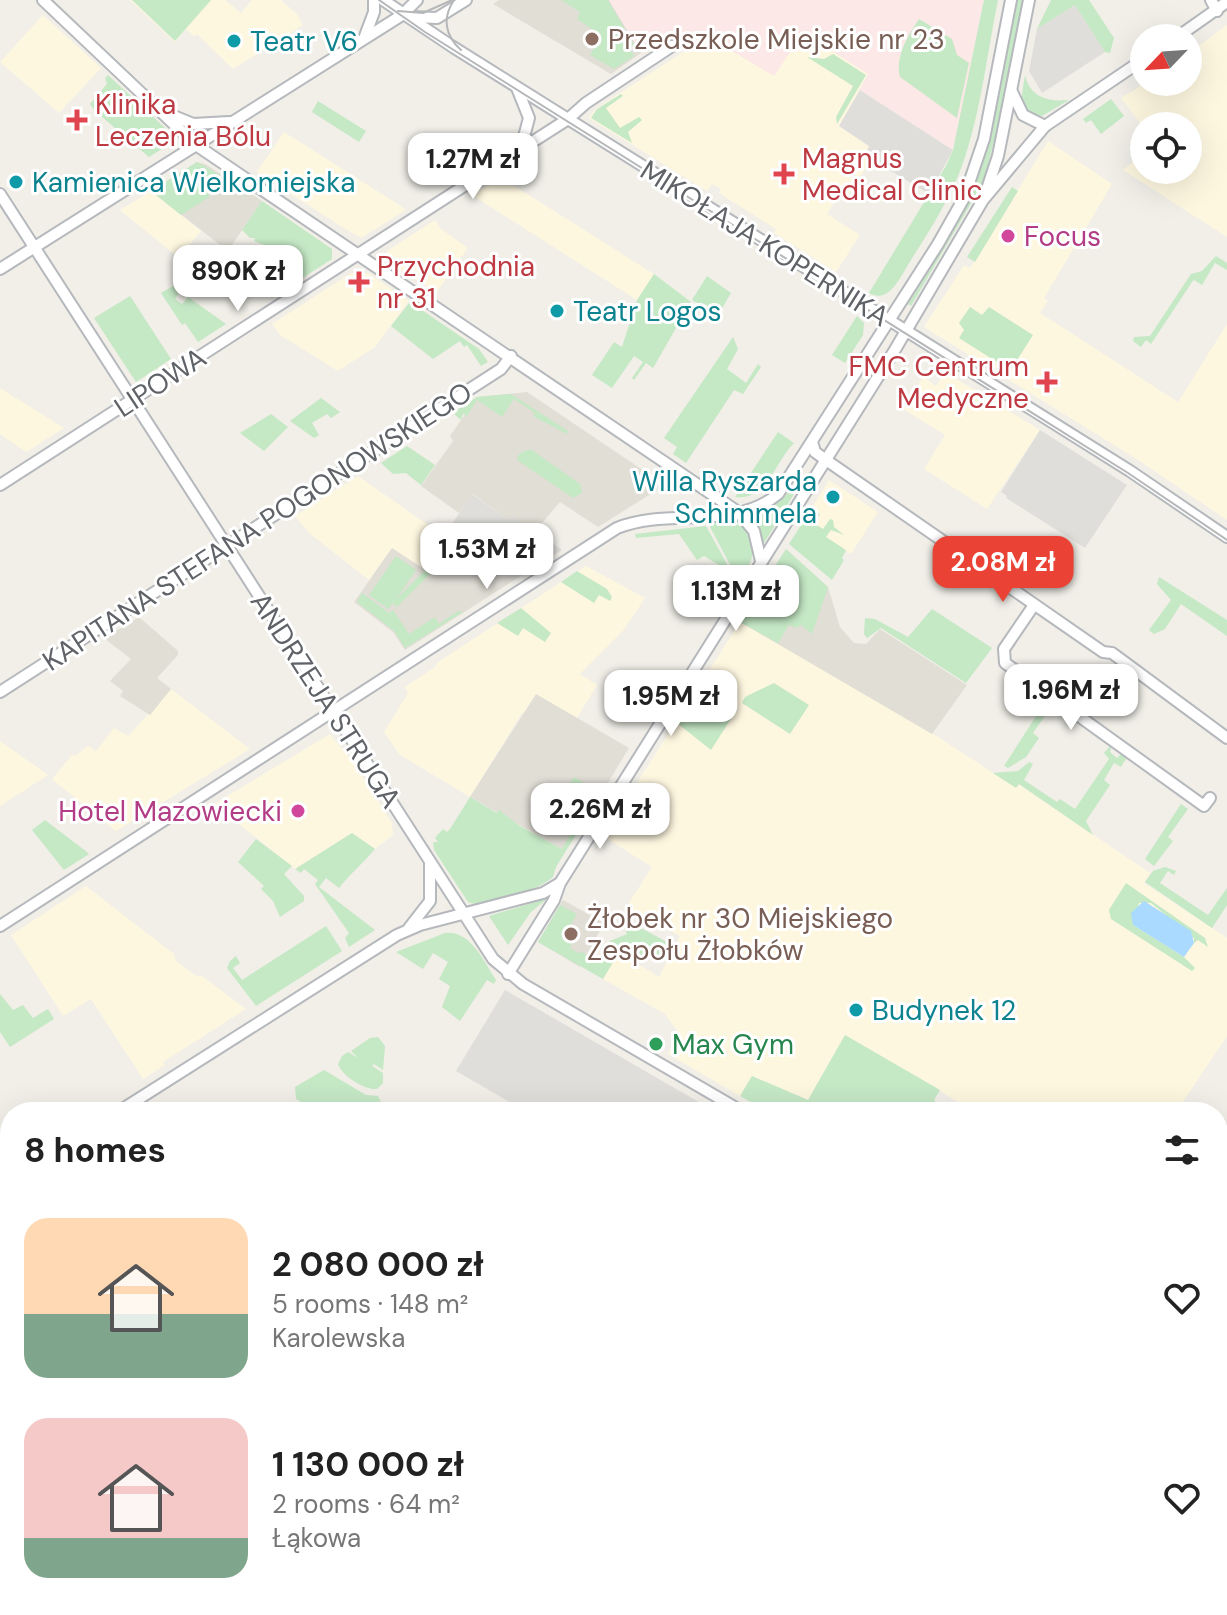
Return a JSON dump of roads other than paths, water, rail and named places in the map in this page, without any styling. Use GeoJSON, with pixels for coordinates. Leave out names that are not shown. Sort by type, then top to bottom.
{"type":"FeatureCollection","features":[{"type":"Feature","properties":{"kind":"street"},"geometry":{"type":"LineString","coordinates":[[43,0],[196,145],[738,512],[754,531],[761,561]]}},
{"type":"Feature","properties":{"kind":"street"},"geometry":{"type":"LineString","coordinates":[[364,38],[374,12],[374,0]]}},
{"type":"Feature","properties":{"kind":"street","name":"MIKOŁAJA KOPERNIKA"},"geometry":{"type":"LineString","coordinates":[[383,0],[516,87],[1130,471],[1227,537]]}},
{"type":"Feature","properties":{"kind":"street"},"geometry":{"type":"LineString","coordinates":[[0,269],[402,15],[417,0]]}},
{"type":"Feature","properties":{"kind":"street"},"geometry":{"type":"LineString","coordinates":[[402,15],[427,20],[442,16],[466,0]]}},
{"type":"Feature","properties":{"kind":"street"},"geometry":{"type":"LineString","coordinates":[[0,926],[620,527],[644,521],[738,512],[759,507],[778,494],[953,219],[972,180],[984,139],[1011,0]]}},
{"type":"Feature","properties":{"kind":"street"},"geometry":{"type":"LineString","coordinates":[[983,200],[998,156],[1029,0]]}},
{"type":"Feature","properties":{"kind":"street"},"geometry":{"type":"LineString","coordinates":[[1211,0],[1217,11]]}},
{"type":"Feature","properties":{"kind":"street"},"geometry":{"type":"LineString","coordinates":[[1197,24],[1227,2]]}},
{"type":"Feature","properties":{"kind":"street"},"geometry":{"type":"LineString","coordinates":[[442,16],[441,28],[448,44]]}},
{"type":"Feature","properties":{"kind":"street","name":"LIPOWA"},"geometry":{"type":"LineString","coordinates":[[0,485],[360,255],[568,119],[586,103],[672,46]]}},
{"type":"Feature","properties":{"kind":"street"},"geometry":{"type":"LineString","coordinates":[[508,974],[554,900],[560,883],[906,331],[983,200],[1045,126],[1130,68]]}},
{"type":"Feature","properties":{"kind":"street"},"geometry":{"type":"LineString","coordinates":[[516,87],[529,118],[521,149]]}},
{"type":"Feature","properties":{"kind":"street"},"geometry":{"type":"LineString","coordinates":[[1011,88],[1023,115],[1045,126]]}},
{"type":"Feature","properties":{"kind":"street"},"geometry":{"type":"LineString","coordinates":[[158,109],[193,124],[232,122]]}},
{"type":"Feature","properties":{"kind":"street","name":"ANDRZEJA STRUGA"},"geometry":{"type":"LineString","coordinates":[[0,194],[488,952],[508,974],[726,1102]]}},
{"type":"Feature","properties":{"kind":"street","name":"KAPITANA STEFANA POGONOWSKIEGO"},"geometry":{"type":"LineString","coordinates":[[0,692],[501,369],[511,356]]}},
{"type":"Feature","properties":{"kind":"street"},"geometry":{"type":"LineString","coordinates":[[812,442],[815,452],[826,460],[1103,652],[1112,653],[1227,738]]}},
{"type":"Feature","properties":{"kind":"street"},"geometry":{"type":"LineString","coordinates":[[1034,605],[1004,649],[1005,663],[1204,806],[1210,798]]}},
{"type":"Feature","properties":{"kind":"street"},"geometry":{"type":"LineString","coordinates":[[407,930],[430,901],[430,861]]}},
{"type":"Feature","properties":{"kind":"street"},"geometry":{"type":"LineString","coordinates":[[134,1102],[407,930],[543,893],[560,883]]}},
{"type":"Feature","properties":{"kind":"water"},"geometry":{"type":"Polygon","coordinates":[[[1144,901],[1191,931],[1194,943],[1184,957],[1133,925],[1131,913],[1144,901]]]}},
{"type":"Feature","properties":{"kind":"tram line"},"geometry":{"type":"LineString","coordinates":[[379,0],[425,32],[1128,473],[1227,540]]}},
{"type":"Feature","properties":{"kind":"tram line"},"geometry":{"type":"LineString","coordinates":[[398,11],[423,13],[452,0]]}},
{"type":"Feature","properties":{"kind":"tram line"},"geometry":{"type":"LineString","coordinates":[[454,0],[448,13],[447,26],[451,39],[461,50]]}},
{"type":"Feature","properties":{"kind":"place","name":"Przedszkole Miejskie nr 23"},"geometry":{"type":"Point","coordinates":[592,39]}},
{"type":"Feature","properties":{"kind":"place","name":"Teatr V6"},"geometry":{"type":"Point","coordinates":[234,41]}},
{"type":"Feature","properties":{"kind":"place","name":"Klinika Leczenia Bólu"},"geometry":{"type":"Point","coordinates":[77,120]}},
{"type":"Feature","properties":{"kind":"place","name":"Magnus Medical Clinic"},"geometry":{"type":"Point","coordinates":[784,174]}},
{"type":"Feature","properties":{"kind":"place","name":"Kamienica Wielkomiejska"},"geometry":{"type":"Point","coordinates":[16,182]}},
{"type":"Feature","properties":{"kind":"place","name":"Focus"},"geometry":{"type":"Point","coordinates":[1008,236]}},
{"type":"Feature","properties":{"kind":"place","name":"Przychodnia nr 31"},"geometry":{"type":"Point","coordinates":[359,282]}},
{"type":"Feature","properties":{"kind":"place","name":"Teatr Logos"},"geometry":{"type":"Point","coordinates":[557,311]}},
{"type":"Feature","properties":{"kind":"place","name":"FMC Centrum Medyczne"},"geometry":{"type":"Point","coordinates":[1047,382]}},
{"type":"Feature","properties":{"kind":"place","name":"Willa Ryszarda Schimmela"},"geometry":{"type":"Point","coordinates":[833,497]}},
{"type":"Feature","properties":{"kind":"place","name":"Hotel Mazowiecki"},"geometry":{"type":"Point","coordinates":[298,811]}},
{"type":"Feature","properties":{"kind":"place","name":"Żłobek nr 30 Miejskiego Zespołu Żłobków"},"geometry":{"type":"Point","coordinates":[571,934]}},
{"type":"Feature","properties":{"kind":"place","name":"Budynek 12"},"geometry":{"type":"Point","coordinates":[856,1010]}},
{"type":"Feature","properties":{"kind":"place","name":"Max Gym"},"geometry":{"type":"Point","coordinates":[656,1044]}}]}
